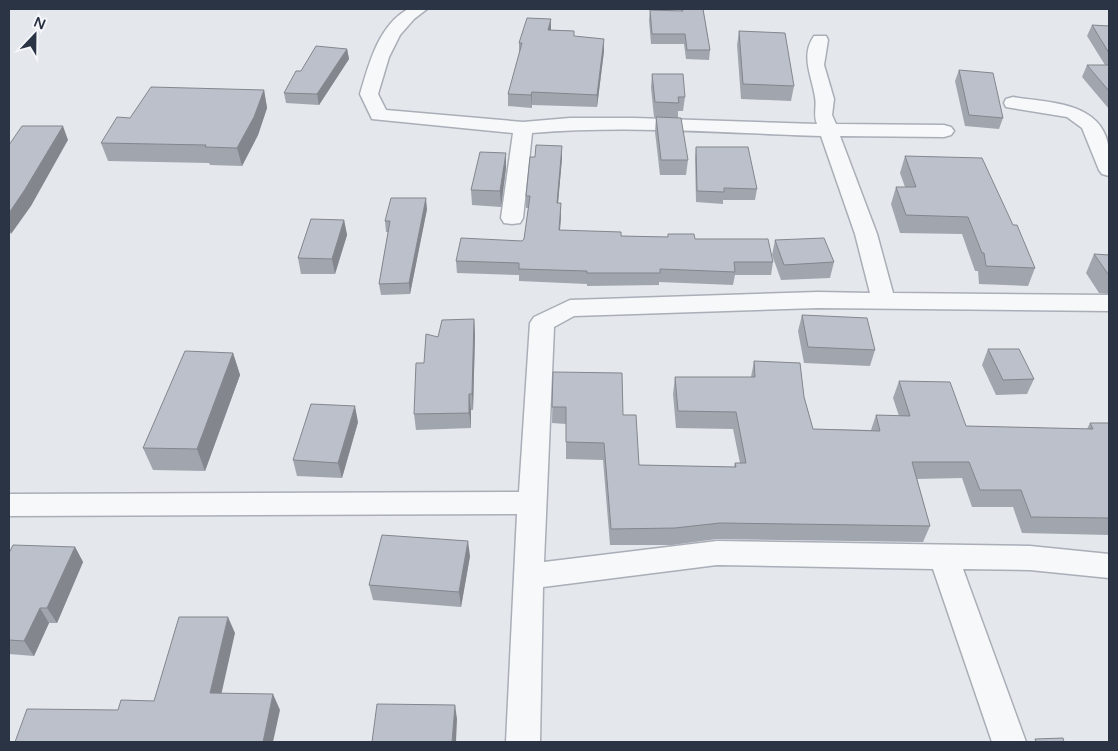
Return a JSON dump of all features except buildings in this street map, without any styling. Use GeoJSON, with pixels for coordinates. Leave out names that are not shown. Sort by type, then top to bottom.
{"type":"FeatureCollection","features":[{"type":"Feature","properties":{"kind":"street"},"geometry":{"type":"LineString","coordinates":[[420,9],[408,14],[381,51],[369,94],[379,115],[523,128],[570,124],[634,124],[827,130],[944,131]]}},
{"type":"Feature","properties":{"kind":"street"},"geometry":{"type":"LineString","coordinates":[[820,40],[815,65],[825,99],[823,115],[866,234],[883,300]]}},
{"type":"Feature","properties":{"kind":"street"},"geometry":{"type":"LineString","coordinates":[[1013,103],[1073,112],[1090,125],[1109,170]]}},
{"type":"Feature","properties":{"kind":"street"},"geometry":{"type":"LineString","coordinates":[[512,218],[523,128]]}},
{"type":"Feature","properties":{"kind":"street"},"geometry":{"type":"LineString","coordinates":[[523,742],[528,576],[542,323],[570,308],[818,300],[1109,303]]}},
{"type":"Feature","properties":{"kind":"street"},"geometry":{"type":"LineString","coordinates":[[9,505],[532,502]]}},
{"type":"Feature","properties":{"kind":"street"},"geometry":{"type":"LineString","coordinates":[[528,576],[717,553],[1030,558],[1109,566]]}},
{"type":"Feature","properties":{"kind":"street"},"geometry":{"type":"LineString","coordinates":[[944,557],[1009,742]]}}]}
